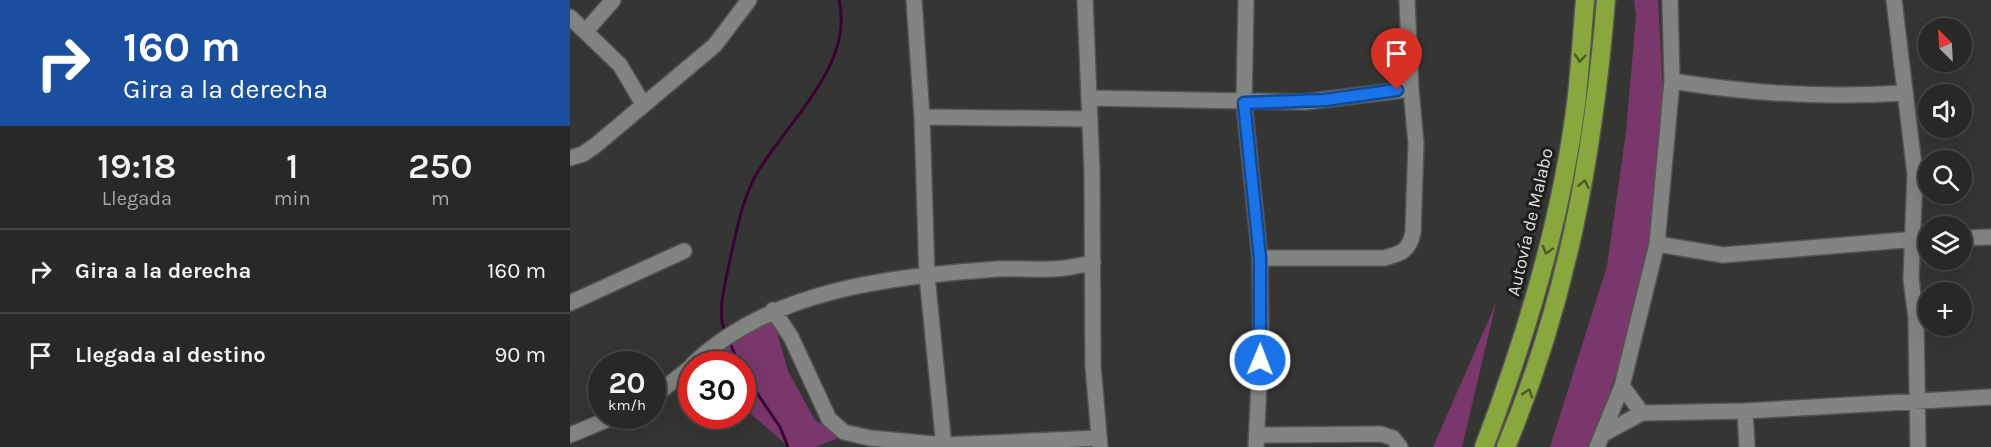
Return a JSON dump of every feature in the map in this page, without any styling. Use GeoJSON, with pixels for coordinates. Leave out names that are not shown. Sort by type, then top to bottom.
{"type":"FeatureCollection","features":[{"type":"Feature","properties":{"kind":"highway","name":"Autovía de Malabo"},"geometry":{"type":"LineString","coordinates":[[1484,447],[1533,302],[1564,180],[1576,104],[1585,0]]}},
{"type":"Feature","properties":{"kind":"highway"},"geometry":{"type":"LineString","coordinates":[[1506,447],[1524,405],[1554,312],[1572,243],[1585,182],[1598,98],[1606,0]]}},
{"type":"Feature","properties":{"kind":"street"},"geometry":{"type":"LineString","coordinates":[[586,31],[613,0]]}},
{"type":"Feature","properties":{"kind":"street"},"geometry":{"type":"LineString","coordinates":[[570,158],[596,145],[715,45],[750,0]]}},
{"type":"Feature","properties":{"kind":"street"},"geometry":{"type":"LineString","coordinates":[[914,0],[922,117],[927,276],[944,446]]}},
{"type":"Feature","properties":{"kind":"street"},"geometry":{"type":"LineString","coordinates":[[773,310],[790,338],[829,419],[844,432],[870,438],[944,446],[1100,442],[1093,366],[1090,119],[1085,0]]}},
{"type":"Feature","properties":{"kind":"street"},"geometry":{"type":"LineString","coordinates":[[1246,0],[1244,103],[1260,258],[1261,339],[1257,441],[1381,434],[1393,438],[1400,447]]}},
{"type":"Feature","properties":{"kind":"street"},"geometry":{"type":"LineString","coordinates":[[1260,258],[1384,258],[1398,255],[1411,243],[1416,154],[1407,0]]}},
{"type":"Feature","properties":{"kind":"street"},"geometry":{"type":"LineString","coordinates":[[1597,447],[1605,433],[1622,386],[1657,244],[1672,81],[1670,0]]}},
{"type":"Feature","properties":{"kind":"street"},"geometry":{"type":"LineString","coordinates":[[1894,0],[1915,174],[1912,238],[1918,447]]}},
{"type":"Feature","properties":{"kind":"street"},"geometry":{"type":"LineString","coordinates":[[570,17],[620,65],[643,104]]}},
{"type":"Feature","properties":{"kind":"street"},"geometry":{"type":"LineString","coordinates":[[1672,81],[1729,90],[1863,95],[1904,93]]}},
{"type":"Feature","properties":{"kind":"street"},"geometry":{"type":"LineString","coordinates":[[1089,98],[1244,103],[1325,100],[1411,89]]}},
{"type":"Feature","properties":{"kind":"street"},"geometry":{"type":"LineString","coordinates":[[922,117],[1090,119]]}},
{"type":"Feature","properties":{"kind":"street"},"geometry":{"type":"LineString","coordinates":[[1972,238],[1991,237]]}},
{"type":"Feature","properties":{"kind":"street"},"geometry":{"type":"LineString","coordinates":[[1657,244],[1723,255],[1876,244],[1918,238]]}},
{"type":"Feature","properties":{"kind":"street"},"geometry":{"type":"LineString","coordinates":[[570,303],[684,251]]}},
{"type":"Feature","properties":{"kind":"street"},"geometry":{"type":"LineString","coordinates":[[708,351],[773,310],[795,301],[858,286],[927,276],[999,269],[1054,269],[1093,263]]}},
{"type":"Feature","properties":{"kind":"street"},"geometry":{"type":"LineString","coordinates":[[666,386],[678,377]]}},
{"type":"Feature","properties":{"kind":"street"},"geometry":{"type":"LineString","coordinates":[[1622,386],[1642,413]]}},
{"type":"Feature","properties":{"kind":"street"},"geometry":{"type":"LineString","coordinates":[[1605,433],[1642,413],[1745,411],[1917,399],[1991,397]]}},
{"type":"Feature","properties":{"kind":"street"},"geometry":{"type":"LineString","coordinates":[[1745,411],[1747,447]]}},
{"type":"Feature","properties":{"kind":"street"},"geometry":{"type":"LineString","coordinates":[[570,435],[588,427]]}},
{"type":"Feature","properties":{"kind":"shaded area"},"geometry":{"type":"Polygon","coordinates":[[[1634,0],[1658,0],[1663,91],[1653,221],[1627,337],[1596,437],[1591,447],[1550,447],[1607,266],[1626,132],[1636,16],[1634,0]]]}},
{"type":"Feature","properties":{"kind":"shaded area"},"geometry":{"type":"Polygon","coordinates":[[[1496,303],[1462,447],[1433,447],[1496,303]]]}},
{"type":"Feature","properties":{"kind":"shaded area"},"geometry":{"type":"Polygon","coordinates":[[[770,308],[788,371],[815,420],[841,437],[815,447],[789,447],[756,418],[756,351],[717,351],[770,308]]]}},
{"type":"Feature","properties":{"kind":"waterway"},"geometry":{"type":"LineString","coordinates":[[725,332],[721,309],[723,293],[736,232],[747,195],[757,173],[828,69],[837,47],[841,24],[839,0]]}},
{"type":"Feature","properties":{"kind":"waterway"},"geometry":{"type":"LineString","coordinates":[[729,341],[733,351]]}},
{"type":"Feature","properties":{"kind":"waterway"},"geometry":{"type":"LineString","coordinates":[[756,392],[780,427],[788,447]]}},
{"type":"Feature","properties":{"kind":"route"},"geometry":{"type":"LineString","coordinates":[[1260,360],[1260,258],[1244,103],[1305,102],[1397,90]]}}]}
